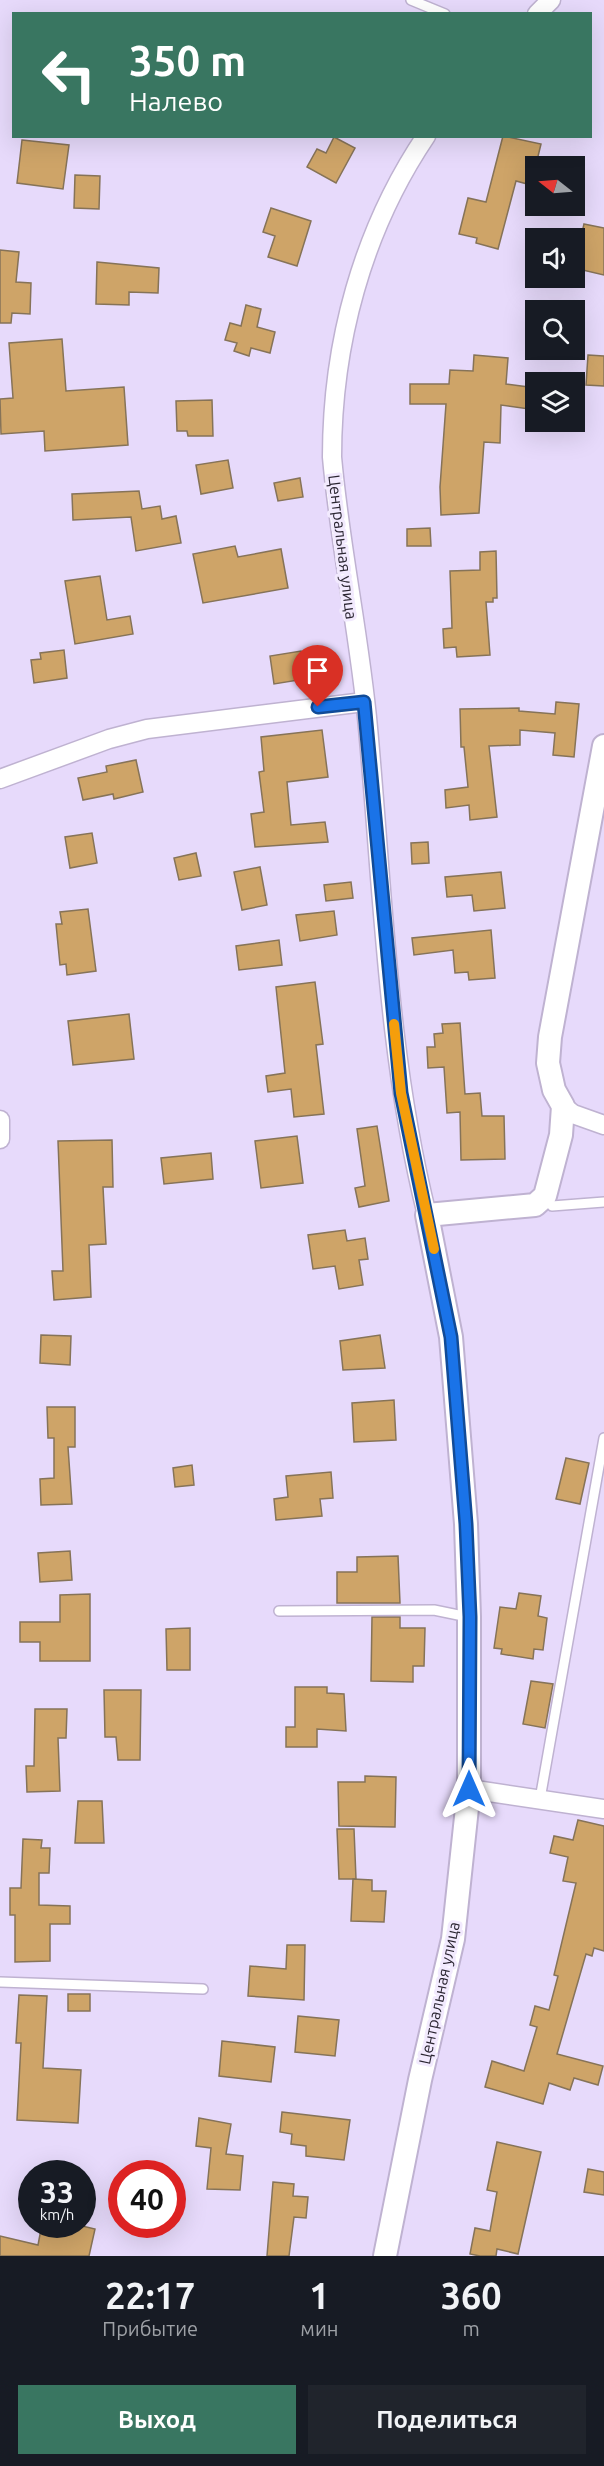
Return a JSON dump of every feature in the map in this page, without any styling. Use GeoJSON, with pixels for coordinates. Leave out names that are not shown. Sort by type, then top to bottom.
{"type":"FeatureCollection","features":[{"type":"Feature","properties":{"kind":"street"},"geometry":{"type":"LineString","coordinates":[[539,12],[551,0]]}},
{"type":"Feature","properties":{"kind":"street","name":"Центральная улица"},"geometry":{"type":"LineString","coordinates":[[385,2256],[420,2080],[453,1939],[469,1789],[470,1617],[466,1524],[451,1337],[401,1093],[364,702],[337,508],[332,457],[332,413],[349,314],[365,258],[385,207],[425,138]]}},
{"type":"Feature","properties":{"kind":"street"},"geometry":{"type":"LineString","coordinates":[[0,780],[109,739],[147,729],[364,702]]}},
{"type":"Feature","properties":{"kind":"street"},"geometry":{"type":"LineString","coordinates":[[604,746],[550,1037],[548,1063],[554,1090],[563,1106],[573,1113],[604,1125]]}},
{"type":"Feature","properties":{"kind":"street"},"geometry":{"type":"LineString","coordinates":[[427,1215],[535,1205],[545,1196],[561,1135],[563,1106]]}},
{"type":"Feature","properties":{"kind":"street"},"geometry":{"type":"LineString","coordinates":[[0,1120],[0,1139]]}},
{"type":"Feature","properties":{"kind":"street"},"geometry":{"type":"LineString","coordinates":[[469,1789],[604,1809]]}},
{"type":"Feature","properties":{"kind":"lane"},"geometry":{"type":"LineString","coordinates":[[411,0],[440,12]]}},
{"type":"Feature","properties":{"kind":"lane"},"geometry":{"type":"LineString","coordinates":[[545,1196],[552,1206],[604,1202]]}},
{"type":"Feature","properties":{"kind":"lane"},"geometry":{"type":"LineString","coordinates":[[540,1798],[604,1438]]}},
{"type":"Feature","properties":{"kind":"lane"},"geometry":{"type":"LineString","coordinates":[[279,1611],[434,1610],[470,1617]]}},
{"type":"Feature","properties":{"kind":"lane"},"geometry":{"type":"LineString","coordinates":[[0,1982],[202,1989]]}},
{"type":"Feature","properties":{"kind":"building"},"geometry":{"type":"Polygon","coordinates":[[[334,138],[355,148],[336,183],[307,167],[317,149],[326,153],[334,138]]]}},
{"type":"Feature","properties":{"kind":"building"},"geometry":{"type":"Polygon","coordinates":[[[502,138],[541,144],[538,156],[525,156],[525,183],[516,181],[498,249],[476,243],[477,238],[459,234],[468,198],[486,202],[502,138]]]}},
{"type":"Feature","properties":{"kind":"building"},"geometry":{"type":"Polygon","coordinates":[[[22,140],[69,145],[63,189],[17,183],[22,140]]]}},
{"type":"Feature","properties":{"kind":"building"},"geometry":{"type":"Polygon","coordinates":[[[75,175],[100,176],[99,209],[74,208],[75,175]]]}},
{"type":"Feature","properties":{"kind":"building"},"geometry":{"type":"Polygon","coordinates":[[[271,208],[311,221],[297,266],[268,257],[275,236],[263,232],[271,208]]]}},
{"type":"Feature","properties":{"kind":"building"},"geometry":{"type":"Polygon","coordinates":[[[584,224],[604,228],[604,275],[585,271],[585,228],[583,228],[584,224]]]}},
{"type":"Feature","properties":{"kind":"building"},"geometry":{"type":"Polygon","coordinates":[[[0,250],[19,252],[16,282],[31,283],[30,314],[12,313],[11,323],[0,323],[0,250]]]}},
{"type":"Feature","properties":{"kind":"building"},"geometry":{"type":"Polygon","coordinates":[[[97,262],[159,268],[158,293],[129,292],[129,305],[96,304],[97,262]]]}},
{"type":"Feature","properties":{"kind":"building"},"geometry":{"type":"Polygon","coordinates":[[[246,305],[261,309],[257,327],[275,332],[270,353],[251,348],[249,356],[234,351],[237,343],[225,340],[230,323],[241,326],[246,305]]]}},
{"type":"Feature","properties":{"kind":"building"},"geometry":{"type":"Polygon","coordinates":[[[62,339],[66,391],[124,387],[128,445],[45,451],[44,431],[1,434],[0,399],[13,398],[9,343],[62,339]]]}},
{"type":"Feature","properties":{"kind":"building"},"geometry":{"type":"Polygon","coordinates":[[[474,355],[508,358],[506,384],[525,387],[525,408],[501,405],[500,443],[484,442],[479,513],[441,515],[440,487],[446,404],[410,404],[410,384],[449,384],[450,370],[473,371],[474,355]]]}},
{"type":"Feature","properties":{"kind":"building"},"geometry":{"type":"Polygon","coordinates":[[[588,355],[604,356],[604,386],[586,385],[588,355]]]}},
{"type":"Feature","properties":{"kind":"building"},"geometry":{"type":"Polygon","coordinates":[[[212,400],[213,436],[188,436],[187,431],[177,431],[176,401],[212,400]]]}},
{"type":"Feature","properties":{"kind":"building"},"geometry":{"type":"Polygon","coordinates":[[[228,460],[233,488],[201,494],[196,465],[228,460]]]}},
{"type":"Feature","properties":{"kind":"building"},"geometry":{"type":"Polygon","coordinates":[[[300,478],[303,497],[278,501],[274,483],[300,478]]]}},
{"type":"Feature","properties":{"kind":"building"},"geometry":{"type":"Polygon","coordinates":[[[139,491],[142,509],[160,506],[162,519],[176,516],[181,543],[136,551],[131,517],[73,520],[72,494],[139,491]]]}},
{"type":"Feature","properties":{"kind":"building"},"geometry":{"type":"Polygon","coordinates":[[[430,528],[431,546],[407,546],[407,529],[430,528]]]}},
{"type":"Feature","properties":{"kind":"building"},"geometry":{"type":"Polygon","coordinates":[[[235,546],[238,557],[281,549],[288,588],[203,603],[193,554],[235,546]]]}},
{"type":"Feature","properties":{"kind":"building"},"geometry":{"type":"Polygon","coordinates":[[[496,551],[497,598],[493,598],[493,602],[486,602],[490,655],[457,657],[456,647],[444,648],[443,629],[452,628],[450,571],[480,570],[480,552],[496,551]]]}},
{"type":"Feature","properties":{"kind":"building"},"geometry":{"type":"Polygon","coordinates":[[[100,576],[107,620],[130,616],[133,634],[75,644],[65,581],[100,576]]]}},
{"type":"Feature","properties":{"kind":"building"},"geometry":{"type":"Polygon","coordinates":[[[64,650],[67,678],[34,683],[31,660],[41,659],[40,653],[64,650]]]}},
{"type":"Feature","properties":{"kind":"building"},"geometry":{"type":"Polygon","coordinates":[[[301,651],[305,679],[274,684],[270,656],[301,651]]]}},
{"type":"Feature","properties":{"kind":"building"},"geometry":{"type":"Polygon","coordinates":[[[556,702],[579,704],[574,757],[553,755],[555,733],[520,730],[520,745],[489,746],[497,817],[470,820],[469,805],[446,808],[445,790],[468,787],[464,747],[461,747],[460,709],[519,708],[519,711],[555,714],[556,702]]]}},
{"type":"Feature","properties":{"kind":"building"},"geometry":{"type":"Polygon","coordinates":[[[322,730],[328,777],[287,782],[291,825],[325,822],[328,842],[255,847],[251,814],[264,812],[259,772],[264,771],[261,737],[322,730]]]}},
{"type":"Feature","properties":{"kind":"building"},"geometry":{"type":"Polygon","coordinates":[[[136,760],[143,792],[114,799],[113,794],[83,800],[78,778],[107,772],[106,766],[136,760]]]}},
{"type":"Feature","properties":{"kind":"building"},"geometry":{"type":"Polygon","coordinates":[[[92,833],[97,863],[70,868],[65,837],[92,833]]]}},
{"type":"Feature","properties":{"kind":"building"},"geometry":{"type":"Polygon","coordinates":[[[428,842],[429,863],[412,864],[411,843],[428,842]]]}},
{"type":"Feature","properties":{"kind":"building"},"geometry":{"type":"Polygon","coordinates":[[[196,853],[201,876],[179,880],[174,858],[196,853]]]}},
{"type":"Feature","properties":{"kind":"building"},"geometry":{"type":"Polygon","coordinates":[[[260,867],[267,905],[242,910],[234,872],[260,867]]]}},
{"type":"Feature","properties":{"kind":"building"},"geometry":{"type":"Polygon","coordinates":[[[501,872],[505,908],[474,911],[472,895],[447,897],[445,877],[501,872]]]}},
{"type":"Feature","properties":{"kind":"building"},"geometry":{"type":"Polygon","coordinates":[[[351,882],[353,898],[326,901],[324,885],[351,882]]]}},
{"type":"Feature","properties":{"kind":"building"},"geometry":{"type":"Polygon","coordinates":[[[88,909],[96,971],[67,975],[66,964],[60,965],[56,924],[62,924],[60,912],[88,909]]]}},
{"type":"Feature","properties":{"kind":"building"},"geometry":{"type":"Polygon","coordinates":[[[334,911],[337,935],[300,941],[296,915],[334,911]]]}},
{"type":"Feature","properties":{"kind":"building"},"geometry":{"type":"Polygon","coordinates":[[[491,930],[495,978],[469,980],[468,972],[455,973],[453,950],[414,955],[412,938],[491,930]]]}},
{"type":"Feature","properties":{"kind":"building"},"geometry":{"type":"Polygon","coordinates":[[[279,940],[282,965],[239,970],[236,946],[279,940]]]}},
{"type":"Feature","properties":{"kind":"building"},"geometry":{"type":"Polygon","coordinates":[[[315,982],[323,1044],[316,1045],[324,1114],[294,1117],[291,1089],[268,1092],[266,1076],[285,1073],[276,987],[315,982]]]}},
{"type":"Feature","properties":{"kind":"building"},"geometry":{"type":"Polygon","coordinates":[[[129,1014],[134,1059],[73,1065],[68,1021],[129,1014]]]}},
{"type":"Feature","properties":{"kind":"building"},"geometry":{"type":"Polygon","coordinates":[[[460,1023],[465,1094],[480,1093],[482,1116],[504,1116],[505,1159],[461,1160],[460,1112],[447,1113],[444,1067],[428,1068],[427,1047],[435,1047],[434,1034],[443,1033],[442,1024],[460,1023]]]}},
{"type":"Feature","properties":{"kind":"building"},"geometry":{"type":"Polygon","coordinates":[[[377,1126],[389,1201],[359,1207],[355,1188],[365,1186],[357,1129],[377,1126]]]}},
{"type":"Feature","properties":{"kind":"building"},"geometry":{"type":"Polygon","coordinates":[[[297,1136],[303,1183],[261,1188],[255,1141],[297,1136]]]}},
{"type":"Feature","properties":{"kind":"building"},"geometry":{"type":"Polygon","coordinates":[[[112,1140],[113,1187],[103,1187],[106,1244],[89,1245],[91,1297],[54,1300],[52,1271],[63,1271],[58,1141],[112,1140]]]}},
{"type":"Feature","properties":{"kind":"building"},"geometry":{"type":"Polygon","coordinates":[[[211,1153],[213,1179],[164,1184],[161,1158],[211,1153]]]}},
{"type":"Feature","properties":{"kind":"building"},"geometry":{"type":"Polygon","coordinates":[[[345,1230],[347,1241],[365,1238],[368,1259],[359,1260],[363,1285],[339,1289],[335,1266],[313,1269],[308,1235],[345,1230]]]}},
{"type":"Feature","properties":{"kind":"building"},"geometry":{"type":"Polygon","coordinates":[[[41,1335],[71,1336],[70,1365],[40,1363],[41,1335]]]}},
{"type":"Feature","properties":{"kind":"building"},"geometry":{"type":"Polygon","coordinates":[[[380,1335],[385,1368],[343,1370],[340,1341],[380,1335]]]}},
{"type":"Feature","properties":{"kind":"building"},"geometry":{"type":"Polygon","coordinates":[[[394,1400],[396,1440],[354,1442],[352,1403],[394,1400]]]}},
{"type":"Feature","properties":{"kind":"building"},"geometry":{"type":"Polygon","coordinates":[[[47,1407],[75,1407],[75,1447],[68,1447],[72,1504],[41,1505],[40,1479],[54,1478],[54,1438],[48,1438],[47,1407]]]}},
{"type":"Feature","properties":{"kind":"building"},"geometry":{"type":"Polygon","coordinates":[[[566,1458],[589,1463],[580,1504],[556,1499],[566,1458]]]}},
{"type":"Feature","properties":{"kind":"building"},"geometry":{"type":"Polygon","coordinates":[[[192,1465],[194,1485],[175,1487],[173,1468],[192,1465]]]}},
{"type":"Feature","properties":{"kind":"building"},"geometry":{"type":"Polygon","coordinates":[[[331,1472],[333,1498],[320,1499],[322,1516],[276,1520],[274,1499],[288,1497],[286,1476],[331,1472]]]}},
{"type":"Feature","properties":{"kind":"building"},"geometry":{"type":"Polygon","coordinates":[[[70,1551],[72,1580],[40,1582],[38,1553],[70,1551]]]}},
{"type":"Feature","properties":{"kind":"building"},"geometry":{"type":"Polygon","coordinates":[[[398,1556],[400,1603],[337,1603],[337,1572],[357,1572],[357,1557],[398,1556]]]}},
{"type":"Feature","properties":{"kind":"building"},"geometry":{"type":"Polygon","coordinates":[[[519,1593],[541,1596],[538,1616],[547,1618],[543,1650],[534,1649],[533,1659],[501,1654],[502,1649],[494,1648],[500,1607],[516,1609],[519,1593]]]}},
{"type":"Feature","properties":{"kind":"building"},"geometry":{"type":"Polygon","coordinates":[[[90,1594],[90,1661],[40,1661],[40,1642],[20,1642],[20,1622],[60,1622],[60,1595],[90,1594]]]}},
{"type":"Feature","properties":{"kind":"building"},"geometry":{"type":"Polygon","coordinates":[[[372,1617],[400,1617],[400,1628],[425,1628],[424,1666],[413,1666],[413,1682],[371,1681],[372,1617]]]}},
{"type":"Feature","properties":{"kind":"building"},"geometry":{"type":"Polygon","coordinates":[[[190,1628],[190,1670],[167,1670],[166,1629],[190,1628]]]}},
{"type":"Feature","properties":{"kind":"building"},"geometry":{"type":"Polygon","coordinates":[[[531,1681],[553,1684],[545,1728],[523,1724],[531,1681]]]}},
{"type":"Feature","properties":{"kind":"building"},"geometry":{"type":"Polygon","coordinates":[[[295,1687],[327,1687],[327,1693],[344,1694],[346,1731],[317,1729],[317,1747],[286,1747],[286,1727],[295,1727],[295,1687]]]}},
{"type":"Feature","properties":{"kind":"building"},"geometry":{"type":"Polygon","coordinates":[[[104,1690],[141,1690],[140,1760],[118,1760],[116,1737],[105,1737],[104,1690]]]}},
{"type":"Feature","properties":{"kind":"building"},"geometry":{"type":"Polygon","coordinates":[[[35,1709],[67,1709],[66,1738],[58,1738],[60,1791],[27,1792],[26,1766],[34,1766],[35,1709]]]}},
{"type":"Feature","properties":{"kind":"building"},"geometry":{"type":"Polygon","coordinates":[[[365,1776],[396,1777],[395,1827],[339,1826],[338,1782],[365,1782],[365,1776]]]}},
{"type":"Feature","properties":{"kind":"building"},"geometry":{"type":"Polygon","coordinates":[[[78,1801],[102,1801],[104,1843],[75,1843],[78,1801]]]}},
{"type":"Feature","properties":{"kind":"building"},"geometry":{"type":"Polygon","coordinates":[[[578,1820],[604,1826],[604,1951],[594,1948],[592,1956],[586,1954],[557,2054],[603,2066],[598,2085],[574,2078],[570,2090],[549,2083],[543,2104],[485,2087],[492,2061],[524,2071],[537,2027],[530,2025],[535,2006],[549,2010],[558,1976],[554,1975],[576,1883],[563,1881],[568,1857],[550,1853],[554,1836],[573,1840],[578,1820]]]}},
{"type":"Feature","properties":{"kind":"building"},"geometry":{"type":"Polygon","coordinates":[[[337,1829],[354,1829],[356,1879],[339,1879],[337,1829]]]}},
{"type":"Feature","properties":{"kind":"building"},"geometry":{"type":"Polygon","coordinates":[[[23,1839],[42,1840],[41,1848],[50,1848],[49,1873],[39,1873],[39,1905],[70,1906],[70,1924],[50,1924],[50,1961],[15,1962],[15,1915],[10,1915],[10,1888],[21,1888],[23,1839]]]}},
{"type":"Feature","properties":{"kind":"building"},"geometry":{"type":"Polygon","coordinates":[[[353,1879],[372,1880],[372,1891],[386,1891],[384,1922],[351,1921],[353,1879]]]}},
{"type":"Feature","properties":{"kind":"building"},"geometry":{"type":"Polygon","coordinates":[[[287,1945],[305,1945],[304,2000],[248,1996],[250,1966],[286,1969],[287,1945]]]}},
{"type":"Feature","properties":{"kind":"building"},"geometry":{"type":"Polygon","coordinates":[[[68,1994],[90,1994],[90,2011],[68,2011],[68,1994]]]}},
{"type":"Feature","properties":{"kind":"building"},"geometry":{"type":"Polygon","coordinates":[[[19,1995],[47,1996],[43,2068],[81,2070],[78,2123],[17,2120],[21,2043],[16,2043],[19,1995]]]}},
{"type":"Feature","properties":{"kind":"building"},"geometry":{"type":"Polygon","coordinates":[[[298,2016],[339,2020],[335,2056],[295,2052],[298,2016]]]}},
{"type":"Feature","properties":{"kind":"building"},"geometry":{"type":"Polygon","coordinates":[[[222,2041],[275,2047],[271,2082],[219,2076],[222,2041]]]}},
{"type":"Feature","properties":{"kind":"building"},"geometry":{"type":"Polygon","coordinates":[[[282,2112],[350,2120],[344,2160],[306,2156],[306,2146],[291,2144],[292,2134],[280,2132],[282,2112]]]}},
{"type":"Feature","properties":{"kind":"building"},"geometry":{"type":"Polygon","coordinates":[[[199,2118],[231,2124],[226,2154],[243,2156],[240,2190],[207,2189],[211,2148],[196,2146],[199,2118]]]}},
{"type":"Feature","properties":{"kind":"building"},"geometry":{"type":"Polygon","coordinates":[[[497,2142],[541,2152],[518,2254],[497,2249],[496,2256],[480,2256],[470,2254],[475,2228],[490,2231],[497,2192],[487,2190],[497,2142]]]}},
{"type":"Feature","properties":{"kind":"building"},"geometry":{"type":"Polygon","coordinates":[[[588,2169],[604,2172],[604,2195],[584,2192],[588,2169]]]}},
{"type":"Feature","properties":{"kind":"building"},"geometry":{"type":"Polygon","coordinates":[[[273,2182],[294,2184],[293,2196],[308,2197],[306,2218],[294,2217],[289,2256],[267,2256],[273,2182]]]}},
{"type":"Feature","properties":{"kind":"building"},"geometry":{"type":"Polygon","coordinates":[[[0,2236],[38,2245],[39,2238],[93,2238],[89,2256],[0,2256],[0,2236]]]}},
{"type":"Feature","properties":{"kind":"slow traffic"},"geometry":{"type":"LineString","coordinates":[[394,1024],[401,1093],[434,1249]]}},
{"type":"Feature","properties":{"kind":"route"},"geometry":{"type":"LineString","coordinates":[[318,707],[364,702],[368,724],[383,920],[401,1093],[451,1337],[466,1524],[470,1617],[469,1789]]}}]}
